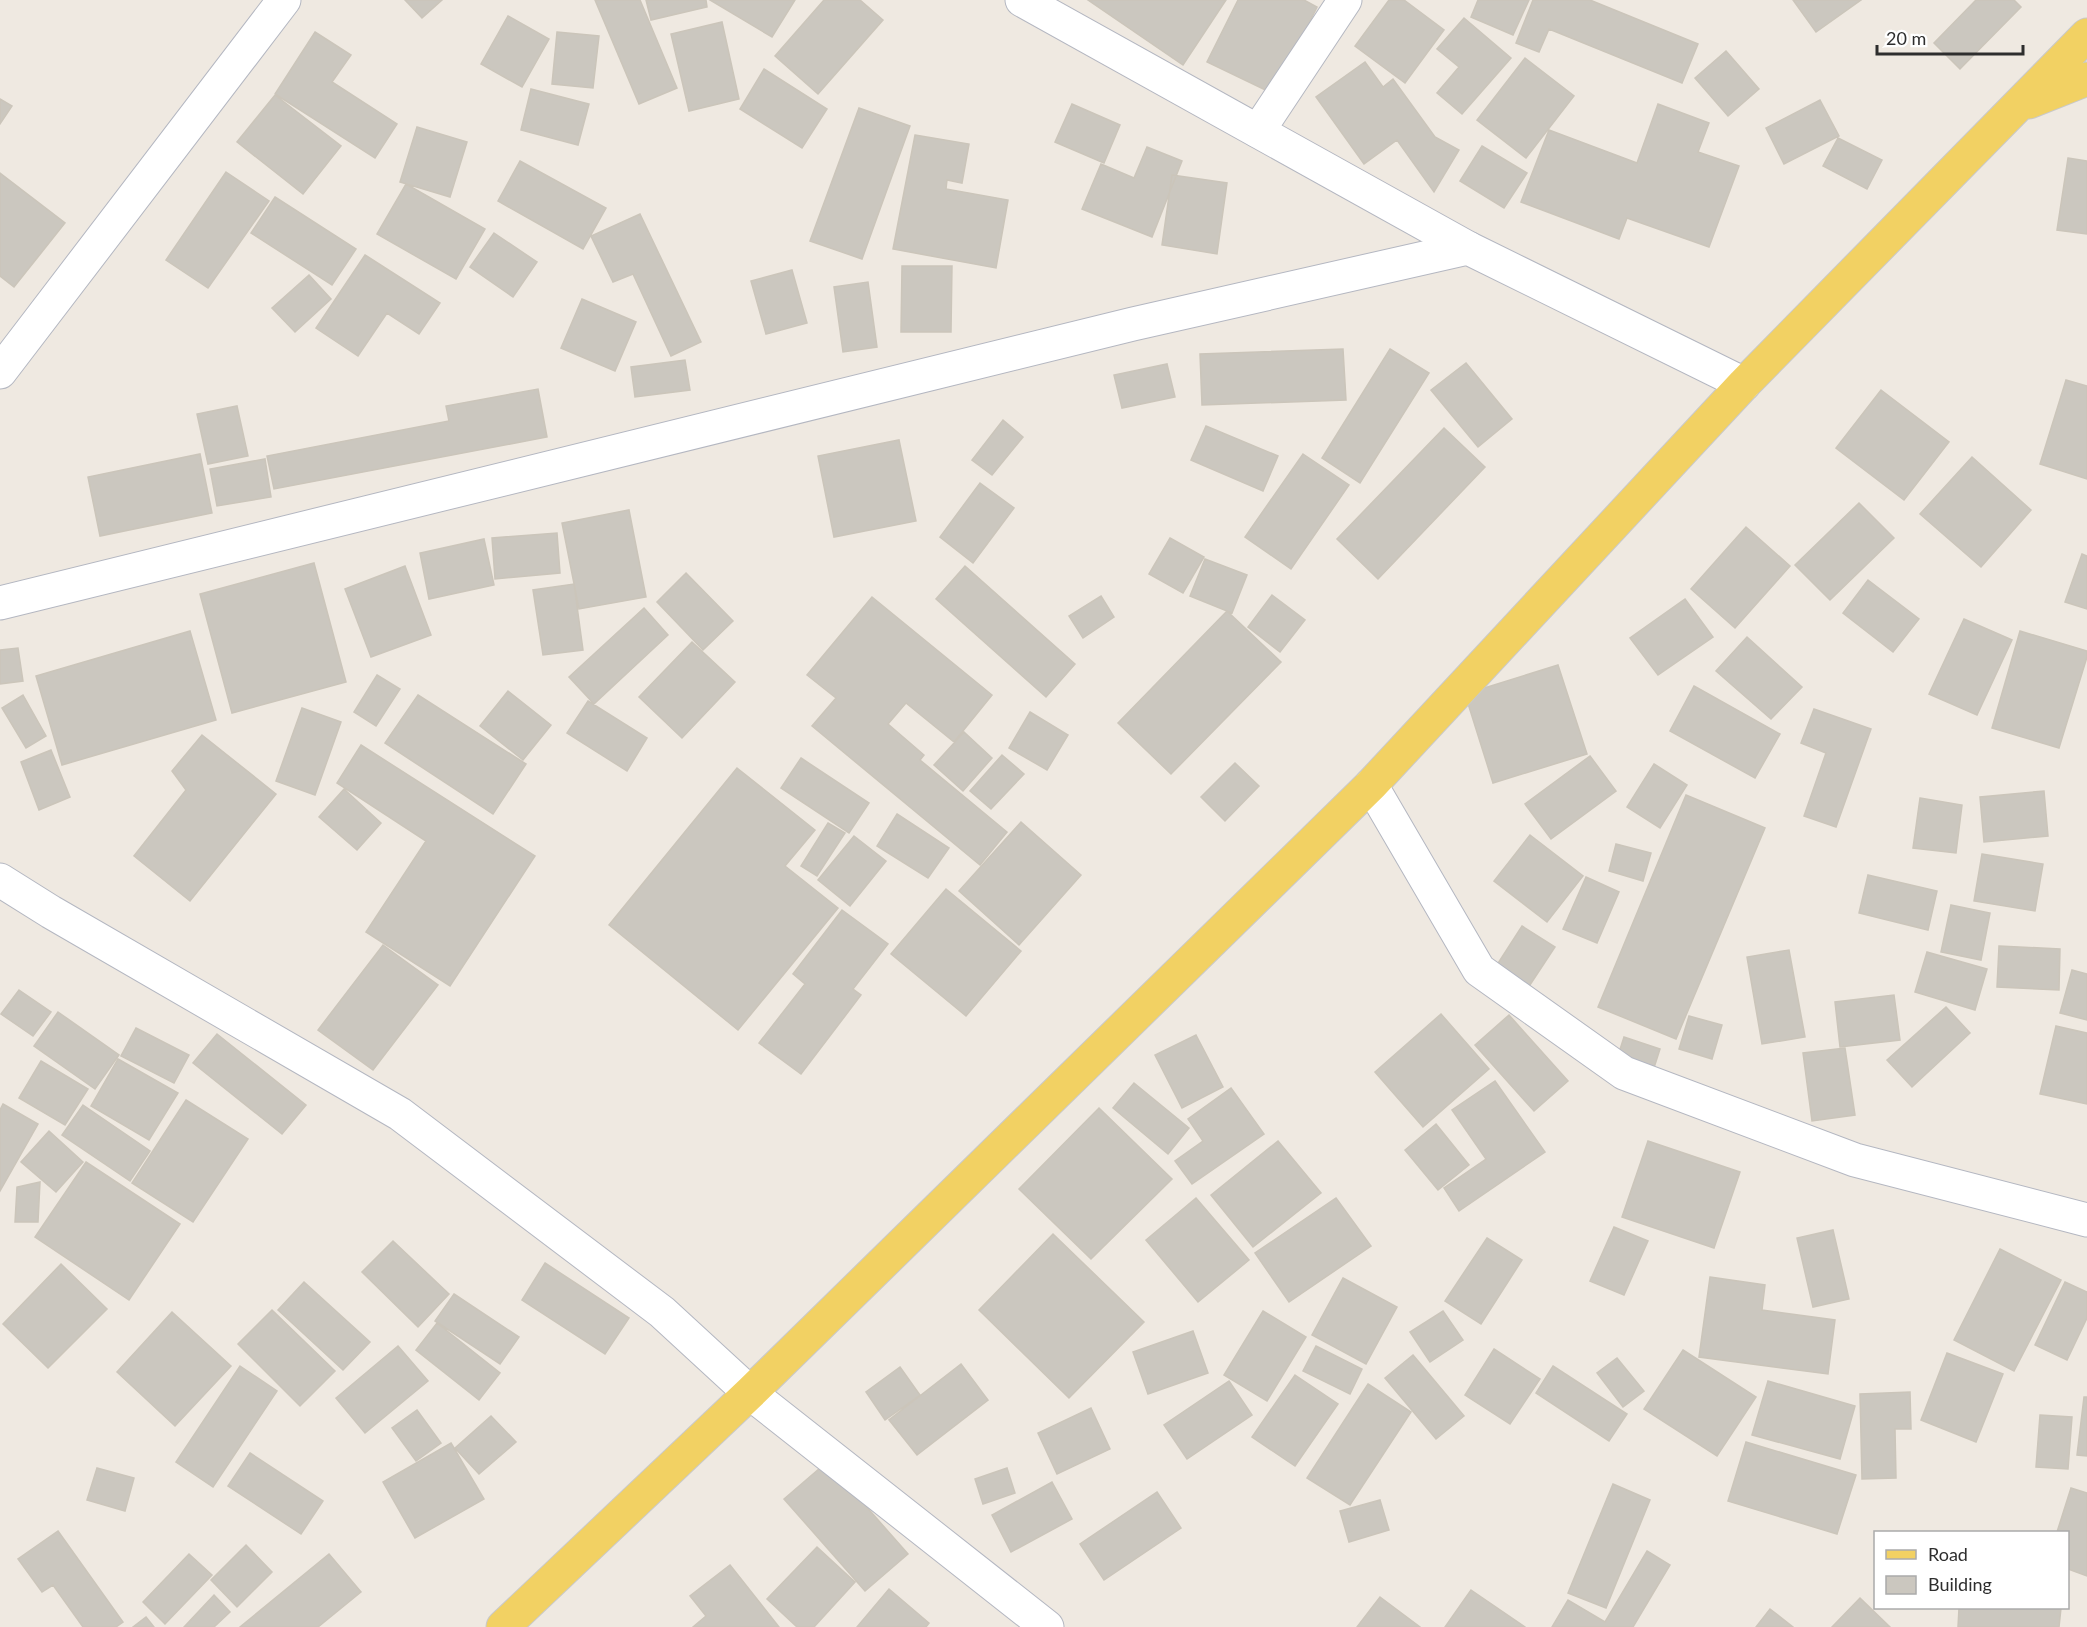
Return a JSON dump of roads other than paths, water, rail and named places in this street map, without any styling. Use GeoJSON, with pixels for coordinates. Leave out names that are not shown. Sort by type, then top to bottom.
{"type":"FeatureCollection","features":[{"type":"Feature","properties":{"kind":"main road"},"geometry":{"type":"LineString","coordinates":[[503,1627],[750,1394],[1371,785],[1744,384],[2087,35]]}},
{"type":"Feature","properties":{"kind":"main road"},"geometry":{"type":"LineString","coordinates":[[2019,106],[2087,79]]}},
{"type":"Feature","properties":{"kind":"street"},"geometry":{"type":"LineString","coordinates":[[0,372],[284,0]]}},
{"type":"Feature","properties":{"kind":"street"},"geometry":{"type":"LineString","coordinates":[[1022,0],[1468,248],[1744,384]]}},
{"type":"Feature","properties":{"kind":"street"},"geometry":{"type":"LineString","coordinates":[[1258,131],[1345,0]]}},
{"type":"Feature","properties":{"kind":"street"},"geometry":{"type":"LineString","coordinates":[[0,603],[1133,324],[1468,248]]}},
{"type":"Feature","properties":{"kind":"street"},"geometry":{"type":"LineString","coordinates":[[1371,785],[1479,970],[1624,1073],[1855,1160],[2087,1220]]}},
{"type":"Feature","properties":{"kind":"street"},"geometry":{"type":"LineString","coordinates":[[0,880],[51,912],[400,1114],[662,1312],[750,1394],[1047,1627]]}}]}
